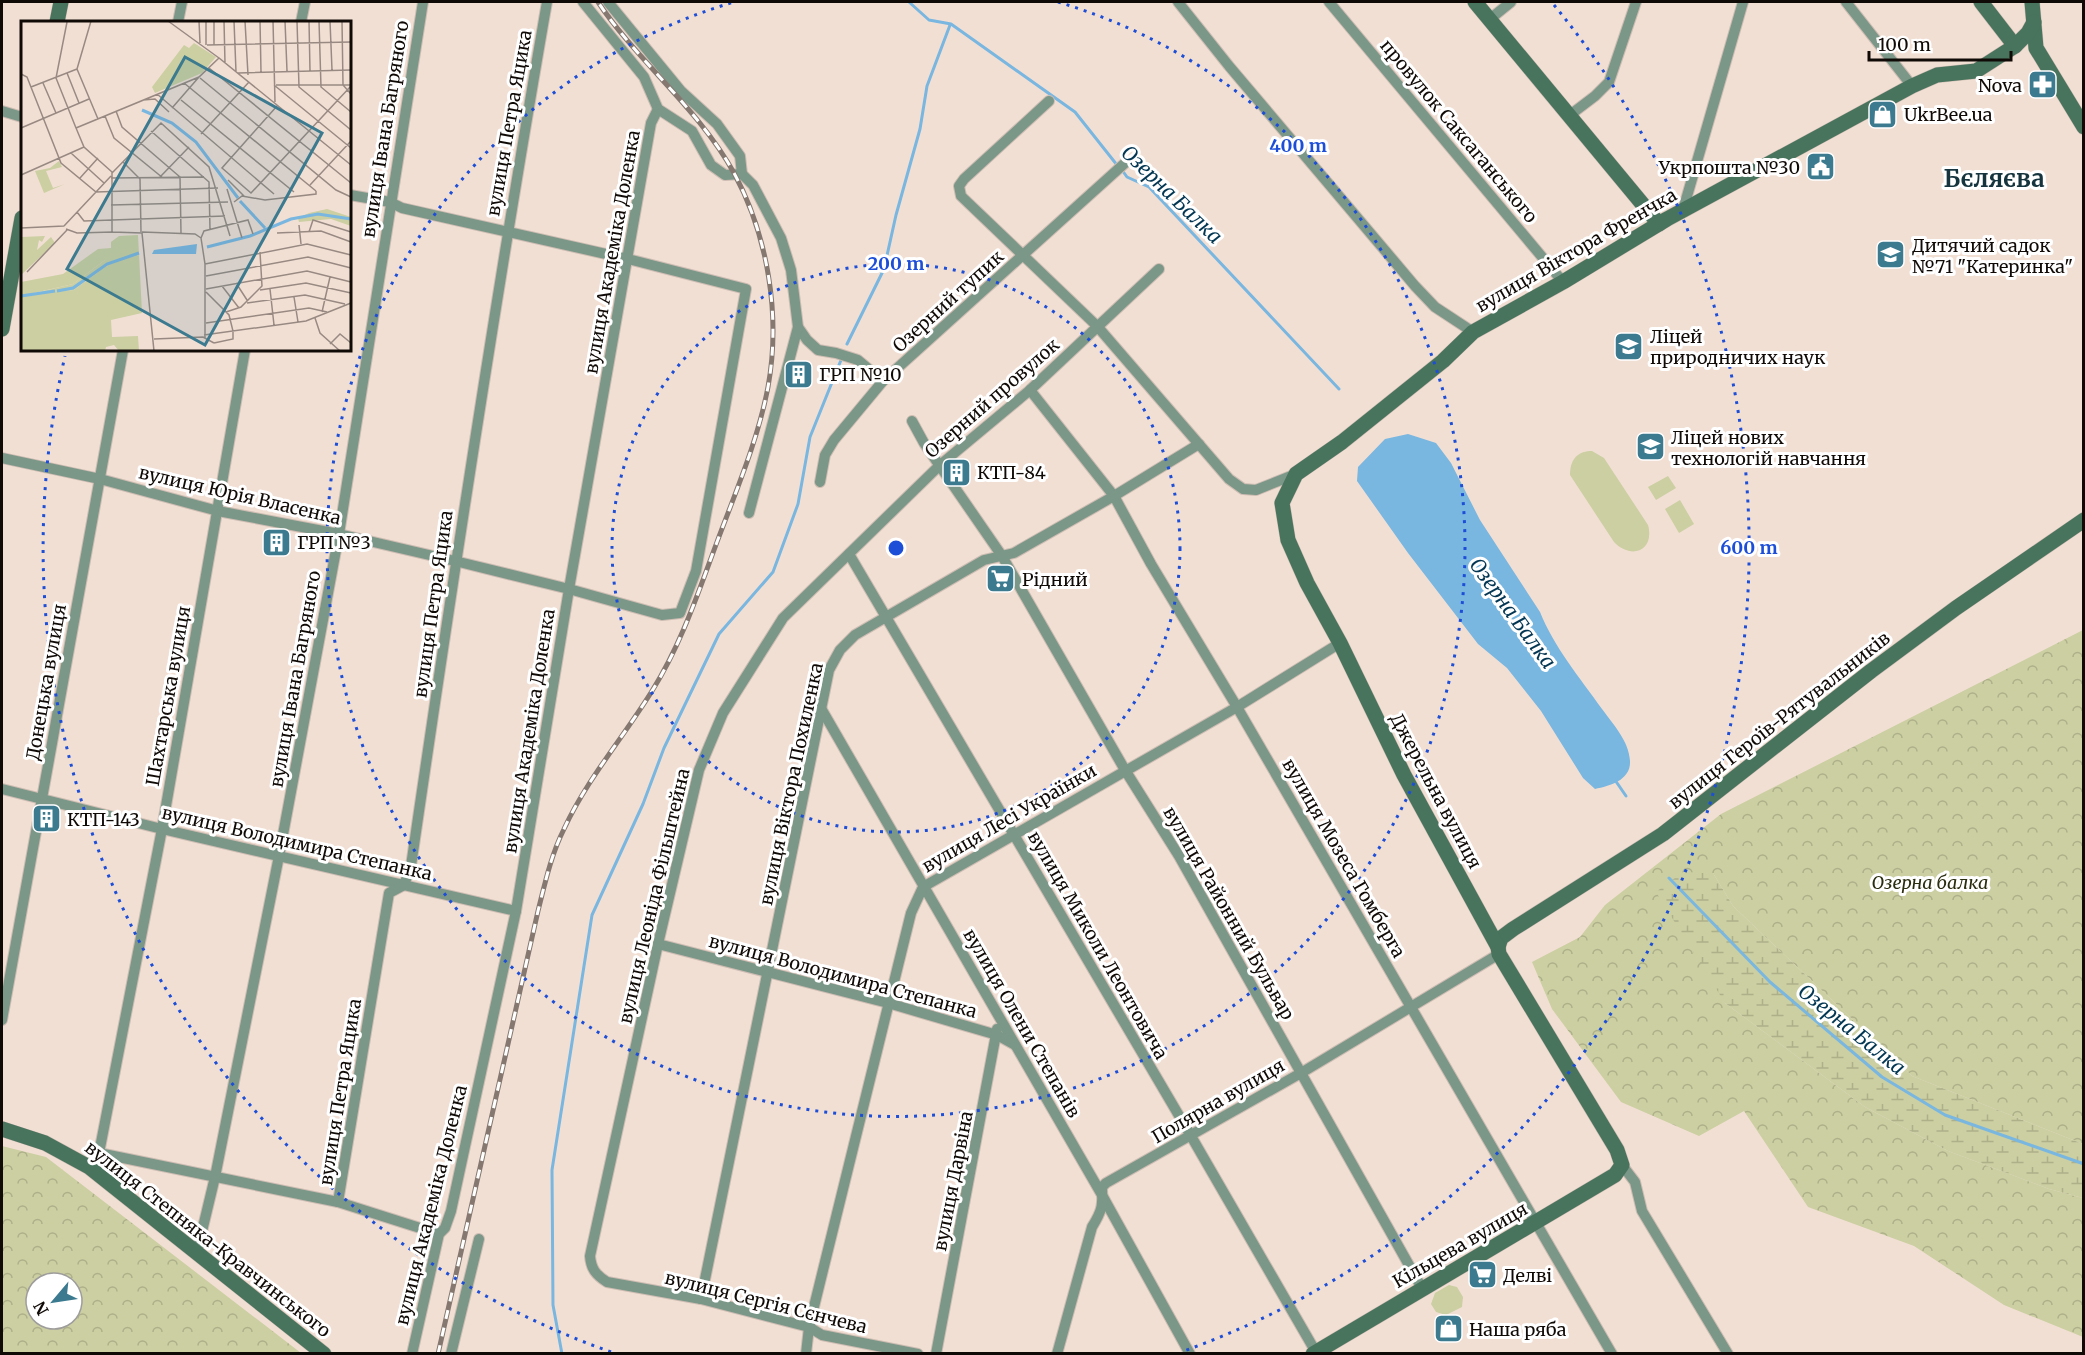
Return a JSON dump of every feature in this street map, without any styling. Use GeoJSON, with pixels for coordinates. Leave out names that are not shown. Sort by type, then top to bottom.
{"type":"FeatureCollection","features":[{"type":"Feature","properties":{"kind":"street"},"geometry":{"type":"LineString","coordinates":[[57,21],[61,2]]}},
{"type":"Feature","properties":{"kind":"street"},"geometry":{"type":"LineString","coordinates":[[178,21],[182,2]]}},
{"type":"Feature","properties":{"kind":"street"},"geometry":{"type":"LineString","coordinates":[[301,21],[305,2]]}},
{"type":"Feature","properties":{"kind":"street","name":"вулиця Івана Багряного"},"geometry":{"type":"LineString","coordinates":[[197,1252],[215,1177],[279,856],[339,534],[423,2]]}},
{"type":"Feature","properties":{"kind":"street","name":"вулиця Петра Яцика"},"geometry":{"type":"LineString","coordinates":[[338,1202],[389,893],[404,885],[411,866],[455,561],[507,231],[547,2]]}},
{"type":"Feature","properties":{"kind":"street"},"geometry":{"type":"LineString","coordinates":[[583,2],[644,77],[658,109],[692,131],[711,165],[725,175],[742,174]]}},
{"type":"Feature","properties":{"kind":"street"},"geometry":{"type":"LineString","coordinates":[[608,2],[681,91],[717,124],[740,156],[742,174],[753,185],[782,238],[791,270],[798,327],[749,513]]}},
{"type":"Feature","properties":{"kind":"street"},"geometry":{"type":"LineString","coordinates":[[1178,2],[1236,75],[1415,286],[1435,307],[1473,332]]}},
{"type":"Feature","properties":{"kind":"street","name":"провулок Саксаганського"},"geometry":{"type":"LineString","coordinates":[[1329,2],[1563,282]]}},
{"type":"Feature","properties":{"kind":"street"},"geometry":{"type":"LineString","coordinates":[[1476,2],[1659,224]]}},
{"type":"Feature","properties":{"kind":"street"},"geometry":{"type":"LineString","coordinates":[[1490,19],[1511,2]]}},
{"type":"Feature","properties":{"kind":"street"},"geometry":{"type":"LineString","coordinates":[[1570,115],[1609,82],[1636,2]]}},
{"type":"Feature","properties":{"kind":"street"},"geometry":{"type":"LineString","coordinates":[[1683,210],[1743,2]]}},
{"type":"Feature","properties":{"kind":"street"},"geometry":{"type":"LineString","coordinates":[[1846,2],[1912,86]]}},
{"type":"Feature","properties":{"kind":"street"},"geometry":{"type":"LineString","coordinates":[[1981,2],[2015,46],[2036,48]]}},
{"type":"Feature","properties":{"kind":"street"},"geometry":{"type":"LineString","coordinates":[[2032,2],[2036,48],[2084,127]]}},
{"type":"Feature","properties":{"kind":"street","name":"вулиця Віктора Френчка"},"geometry":{"type":"LineString","coordinates":[[1296,474],[1341,442],[1436,367],[1473,332],[1563,282],[1683,210],[1912,86],[1937,75],[1976,71],[2015,46],[2028,33],[2034,22]]}},
{"type":"Feature","properties":{"kind":"street"},"geometry":{"type":"LineString","coordinates":[[1049,101],[964,179],[959,186],[961,196],[1097,326],[1228,479],[1243,489],[1256,490],[1296,474]]}},
{"type":"Feature","properties":{"kind":"street","name":"вулиця Академіка Доленка"},"geometry":{"type":"LineString","coordinates":[[412,1353],[439,1234],[446,1228],[451,1211],[516,911],[569,589],[651,123],[658,109]]}},
{"type":"Feature","properties":{"kind":"street"},"geometry":{"type":"LineString","coordinates":[[2,111],[21,117]]}},
{"type":"Feature","properties":{"kind":"street","name":"Озерний тупик"},"geometry":{"type":"LineString","coordinates":[[820,482],[825,455],[834,440],[883,381],[1125,163]]}},
{"type":"Feature","properties":{"kind":"street"},"geometry":{"type":"LineString","coordinates":[[351,195],[390,202],[402,208],[628,259]]}},
{"type":"Feature","properties":{"kind":"street"},"geometry":{"type":"LineString","coordinates":[[2,329],[21,224]]}},
{"type":"Feature","properties":{"kind":"street","name":"вулиця Юрія Власенка"},"geometry":{"type":"LineString","coordinates":[[2,458],[100,479],[218,510],[339,534],[455,561],[662,615],[680,613],[696,571],[746,289],[628,259]]}},
{"type":"Feature","properties":{"kind":"street","name":"Озерний провулок"},"geometry":{"type":"LineString","coordinates":[[849,554],[940,465],[1030,390],[1159,270]]}},
{"type":"Feature","properties":{"kind":"street"},"geometry":{"type":"LineString","coordinates":[[798,327],[818,350],[858,360],[883,381]]}},
{"type":"Feature","properties":{"kind":"street","name":"Донецька вулиця"},"geometry":{"type":"LineString","coordinates":[[2,1020],[123,351]]}},
{"type":"Feature","properties":{"kind":"street","name":"Шахтарська вулиця"},"geometry":{"type":"LineString","coordinates":[[99,1153],[162,829],[244,351]]}},
{"type":"Feature","properties":{"kind":"street","name":"вулиця Мозеса Гомберга"},"geometry":{"type":"LineString","coordinates":[[1030,390],[1114,496],[1151,564],[1237,707],[1612,1353]]}},
{"type":"Feature","properties":{"kind":"street","name":"вулиця Районний Бульвар"},"geometry":{"type":"LineString","coordinates":[[912,421],[924,443],[1002,556],[1125,770],[1179,856],[1423,1290]]}},
{"type":"Feature","properties":{"kind":"street","name":"вулиця Віктора Похиленка"},"geometry":{"type":"LineString","coordinates":[[701,1299],[829,670],[840,650],[855,634],[886,616],[984,560],[1014,553],[1199,444]]}},
{"type":"Feature","properties":{"kind":"street","name":"Джерельна вулиця"},"geometry":{"type":"LineString","coordinates":[[1296,474],[1282,503],[1288,540],[1307,583],[1340,643],[1404,776],[1498,950],[1617,1150],[1622,1165],[1635,1182],[1642,1211],[1728,1353]]}},
{"type":"Feature","properties":{"kind":"street","name":"вулиця Героїв-Рятувальників"},"geometry":{"type":"LineString","coordinates":[[1498,950],[1501,938],[1513,929],[1663,834],[1871,671],[1956,608],[2084,520]]}},
{"type":"Feature","properties":{"kind":"street","name":"вулиця Миколи Леонтовича"},"geometry":{"type":"LineString","coordinates":[[849,554],[1191,1136],[1315,1353]]}},
{"type":"Feature","properties":{"kind":"street","name":"вулиця Леоніда Фільштейна"},"geometry":{"type":"LineString","coordinates":[[607,1282],[597,1276],[591,1266],[590,1256],[658,944],[699,770],[723,713],[783,618],[849,554]]}},
{"type":"Feature","properties":{"kind":"street","name":"вулиця Лесі Українки"},"geometry":{"type":"LineString","coordinates":[[806,1353],[809,1327],[888,1003],[911,913],[923,887],[1237,707],[1340,643]]}},
{"type":"Feature","properties":{"kind":"street","name":"вулиця Олени Степанів"},"geometry":{"type":"LineString","coordinates":[[822,710],[1017,1046],[1190,1353]]}},
{"type":"Feature","properties":{"kind":"street","name":"вулиця Володимира Степанка"},"geometry":{"type":"LineString","coordinates":[[2,789],[162,829],[516,911]]}},
{"type":"Feature","properties":{"kind":"street","name":"вулиця Володимира Степанка"},"geometry":{"type":"LineString","coordinates":[[658,944],[888,1003],[997,1035],[1017,1046]]}},
{"type":"Feature","properties":{"kind":"street","name":"Полярна вулиця"},"geometry":{"type":"LineString","coordinates":[[1057,1353],[1092,1227],[1101,1213],[1102,1187],[1106,1183],[1301,1073],[1412,1007],[1498,950]]}},
{"type":"Feature","properties":{"kind":"street","name":"вулиця Дарвіна"},"geometry":{"type":"LineString","coordinates":[[936,1353],[997,1035],[998,1013]]}},
{"type":"Feature","properties":{"kind":"street","name":"вулиця Степняка-Кравчинського"},"geometry":{"type":"LineString","coordinates":[[2,1129],[45,1143],[89,1167],[324,1353]]}},
{"type":"Feature","properties":{"kind":"street"},"geometry":{"type":"LineString","coordinates":[[89,1167],[99,1153],[338,1202],[439,1234]]}},
{"type":"Feature","properties":{"kind":"street","name":"Кільцева вулиця"},"geometry":{"type":"LineString","coordinates":[[1315,1353],[1615,1175],[1622,1165]]}},
{"type":"Feature","properties":{"kind":"street"},"geometry":{"type":"LineString","coordinates":[[451,1353],[479,1239]]}},
{"type":"Feature","properties":{"kind":"street","name":"вулиця Сергія Сєнчева"},"geometry":{"type":"LineString","coordinates":[[607,1282],[701,1299],[809,1327],[822,1335],[918,1353]]}},
{"type":"Feature","properties":{"kind":"green space"},"geometry":{"type":"Polygon","coordinates":[[[1586,451],[1592,451],[1604,458],[1648,525],[1648,541],[1640,550],[1627,551],[1614,542],[1570,475],[1571,465],[1575,458],[1586,451]]]}},
{"type":"Feature","properties":{"kind":"green space"},"geometry":{"type":"Polygon","coordinates":[[[1668,476],[1676,488],[1656,500],[1648,487],[1668,476]]]}},
{"type":"Feature","properties":{"kind":"green space"},"geometry":{"type":"Polygon","coordinates":[[[1680,500],[1694,524],[1679,533],[1665,509],[1680,500]]]}},
{"type":"Feature","properties":{"kind":"green space","name":"Озерна балка"},"geometry":{"type":"Polygon","coordinates":[[[2083,630],[2083,1144],[1912,1076],[1733,906],[1713,873],[1725,1003],[1865,1107],[1948,1151],[2049,1189],[2083,1198],[2083,1337],[2004,1305],[1914,1246],[1808,1207],[1744,1111],[1699,1136],[1621,1102],[1552,1009],[1532,962],[1580,937],[1605,905],[1721,814],[2083,630]]]}},
{"type":"Feature","properties":{"kind":"green space"},"geometry":{"type":"Polygon","coordinates":[[[1683,872],[1713,873],[1733,906],[1912,1076],[2083,1144],[2083,1198],[2049,1189],[1948,1151],[1865,1107],[1725,1003],[1656,892],[1683,872]]]}},
{"type":"Feature","properties":{"kind":"green space"},"geometry":{"type":"Polygon","coordinates":[[[2,1146],[46,1157],[301,1353],[2,1353],[2,1146]]]}},
{"type":"Feature","properties":{"kind":"green space"},"geometry":{"type":"Polygon","coordinates":[[[1449,1285],[1457,1287],[1463,1297],[1462,1307],[1446,1315],[1436,1312],[1431,1304],[1435,1293],[1449,1285]]]}},
{"type":"Feature","properties":{"kind":"water"},"geometry":{"type":"Polygon","coordinates":[[[1408,434],[1436,443],[1451,463],[1480,520],[1540,612],[1560,650],[1620,733],[1627,747],[1630,761],[1627,773],[1618,781],[1595,789],[1583,778],[1541,711],[1507,668],[1478,644],[1408,553],[1357,481],[1358,467],[1385,439],[1408,434]]]}},
{"type":"Feature","properties":{"kind":"waterway","name":"Озерна Балка"},"geometry":{"type":"LineString","coordinates":[[909,2],[929,20],[951,24],[1075,112],[1117,165]]}},
{"type":"Feature","properties":{"kind":"waterway"},"geometry":{"type":"LineString","coordinates":[[847,344],[884,269],[896,215],[920,129],[927,86],[950,25]]}},
{"type":"Feature","properties":{"kind":"waterway","name":"Озерна Балка"},"geometry":{"type":"LineString","coordinates":[[1122,170],[1127,177],[1149,187],[1339,389]]}},
{"type":"Feature","properties":{"kind":"waterway"},"geometry":{"type":"LineString","coordinates":[[562,1354],[553,1305],[552,1170],[592,915],[643,804],[664,748],[719,634],[773,572],[798,504],[810,437],[841,360]]}},
{"type":"Feature","properties":{"kind":"waterway","name":"Озерна Балка"},"geometry":{"type":"LineString","coordinates":[[1615,780],[1626,796]]}},
{"type":"Feature","properties":{"kind":"waterway","name":"Озерна Балка"},"geometry":{"type":"LineString","coordinates":[[1669,878],[1770,982],[1882,1077],[1945,1115],[2084,1164]]}},
{"type":"Feature","properties":{"kind":"railway"},"geometry":{"type":"LineString","coordinates":[[438,1354],[538,911],[552,859],[559,839],[583,793],[652,691],[680,637],[752,446],[764,407],[772,360],[773,332],[769,277],[746,197],[734,173],[704,128],[631,45],[598,2]]}},
{"type":"Feature","properties":{"kind":"place","name":"Nova"},"geometry":{"type":"Point","coordinates":[2043,85]}},
{"type":"Feature","properties":{"kind":"place","name":"UkrBee.ua"},"geometry":{"type":"Point","coordinates":[1883,114]}},
{"type":"Feature","properties":{"kind":"place","name":"Укрпошта №30"},"geometry":{"type":"Point","coordinates":[1821,167]}},
{"type":"Feature","properties":{"kind":"place","name":"Дитячий садок №71 \"Катеринка\""},"geometry":{"type":"Point","coordinates":[1891,255]}},
{"type":"Feature","properties":{"kind":"place","name":"Ліцей природничих наук"},"geometry":{"type":"Point","coordinates":[1629,346]}},
{"type":"Feature","properties":{"kind":"place","name":"ГРП №10"},"geometry":{"type":"Point","coordinates":[798,374]}},
{"type":"Feature","properties":{"kind":"place","name":"Ліцей нових технологій навчання"},"geometry":{"type":"Point","coordinates":[1650,447]}},
{"type":"Feature","properties":{"kind":"place","name":"КТП-84"},"geometry":{"type":"Point","coordinates":[956,472]}},
{"type":"Feature","properties":{"kind":"place","name":"ГРП №3"},"geometry":{"type":"Point","coordinates":[276,542]}},
{"type":"Feature","properties":{"kind":"place","name":"Рідний"},"geometry":{"type":"Point","coordinates":[1001,579]}},
{"type":"Feature","properties":{"kind":"place","name":"КТП-143"},"geometry":{"type":"Point","coordinates":[46,819]}},
{"type":"Feature","properties":{"kind":"place","name":"Делві"},"geometry":{"type":"Point","coordinates":[1482,1275]}},
{"type":"Feature","properties":{"kind":"place","name":"Наша ряба"},"geometry":{"type":"Point","coordinates":[1448,1329]}},
{"type":"Feature","properties":{"kind":"district","name":"Бєляєва"},"geometry":{"type":"Point","coordinates":[1994,178]}}]}
